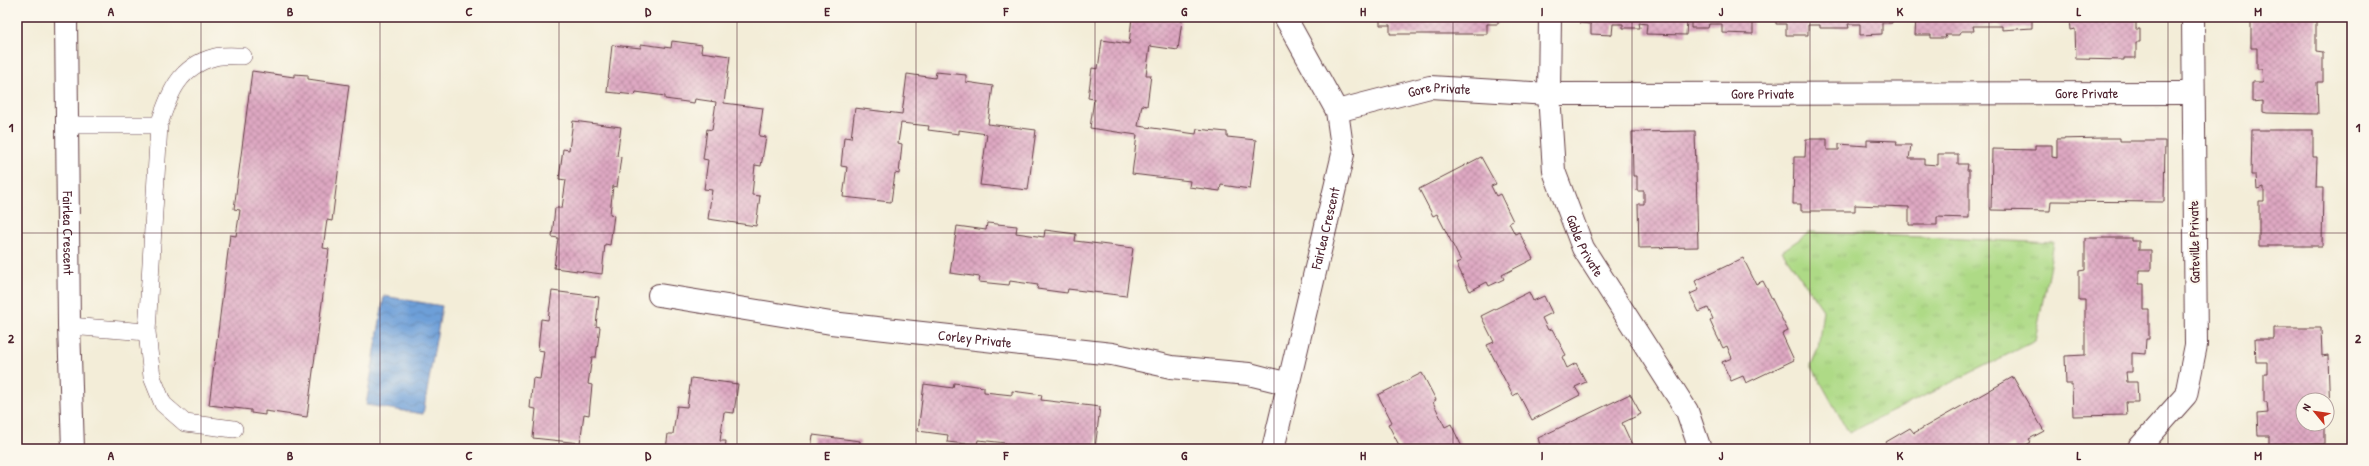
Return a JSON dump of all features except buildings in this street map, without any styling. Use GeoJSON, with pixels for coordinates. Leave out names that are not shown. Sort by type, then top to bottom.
{"type":"FeatureCollection","features":[{"type":"Feature","properties":{"kind":"street","name":"Fairlea Crescent"},"geometry":{"type":"LineString","coordinates":[[66,17],[69,326],[73,449]]}},
{"type":"Feature","properties":{"kind":"street","name":"Fairlea Crescent"},"geometry":{"type":"LineString","coordinates":[[1273,449],[1343,154],[1337,111],[1285,17]]}},
{"type":"Feature","properties":{"kind":"street","name":"Gable Private"},"geometry":{"type":"LineString","coordinates":[[1550,17],[1548,94],[1554,170],[1583,248],[1686,411],[1700,449]]}},
{"type":"Feature","properties":{"kind":"street","name":"Gateville Private"},"geometry":{"type":"LineString","coordinates":[[2138,449],[2186,395],[2196,346],[2192,92],[2193,17]]}},
{"type":"Feature","properties":{"kind":"street","name":"Gore Private"},"geometry":{"type":"LineString","coordinates":[[1337,111],[1430,87],[1548,94],[2192,92]]}},
{"type":"Feature","properties":{"kind":"street","name":"Corley Private"},"geometry":{"type":"LineString","coordinates":[[659,295],[831,323],[1112,354],[1171,367],[1249,374],[1289,384]]}},
{"type":"Feature","properties":{"kind":"lane"},"geometry":{"type":"LineString","coordinates":[[234,429],[185,423],[163,404],[152,377],[147,332],[158,125],[170,91],[191,67],[215,57],[243,56]]}},
{"type":"Feature","properties":{"kind":"lane"},"geometry":{"type":"LineString","coordinates":[[68,125],[158,125]]}},
{"type":"Feature","properties":{"kind":"lane"},"geometry":{"type":"LineString","coordinates":[[69,326],[147,332]]}},
{"type":"Feature","properties":{"kind":"green space"},"geometry":{"type":"Polygon","coordinates":[[[1810,232],[2054,243],[2035,341],[1849,433],[1811,365],[1818,349],[1823,310],[1782,251],[1810,232]]]}},
{"type":"Feature","properties":{"kind":"water"},"geometry":{"type":"Polygon","coordinates":[[[384,296],[442,306],[423,414],[366,405],[384,296]]]}}]}
